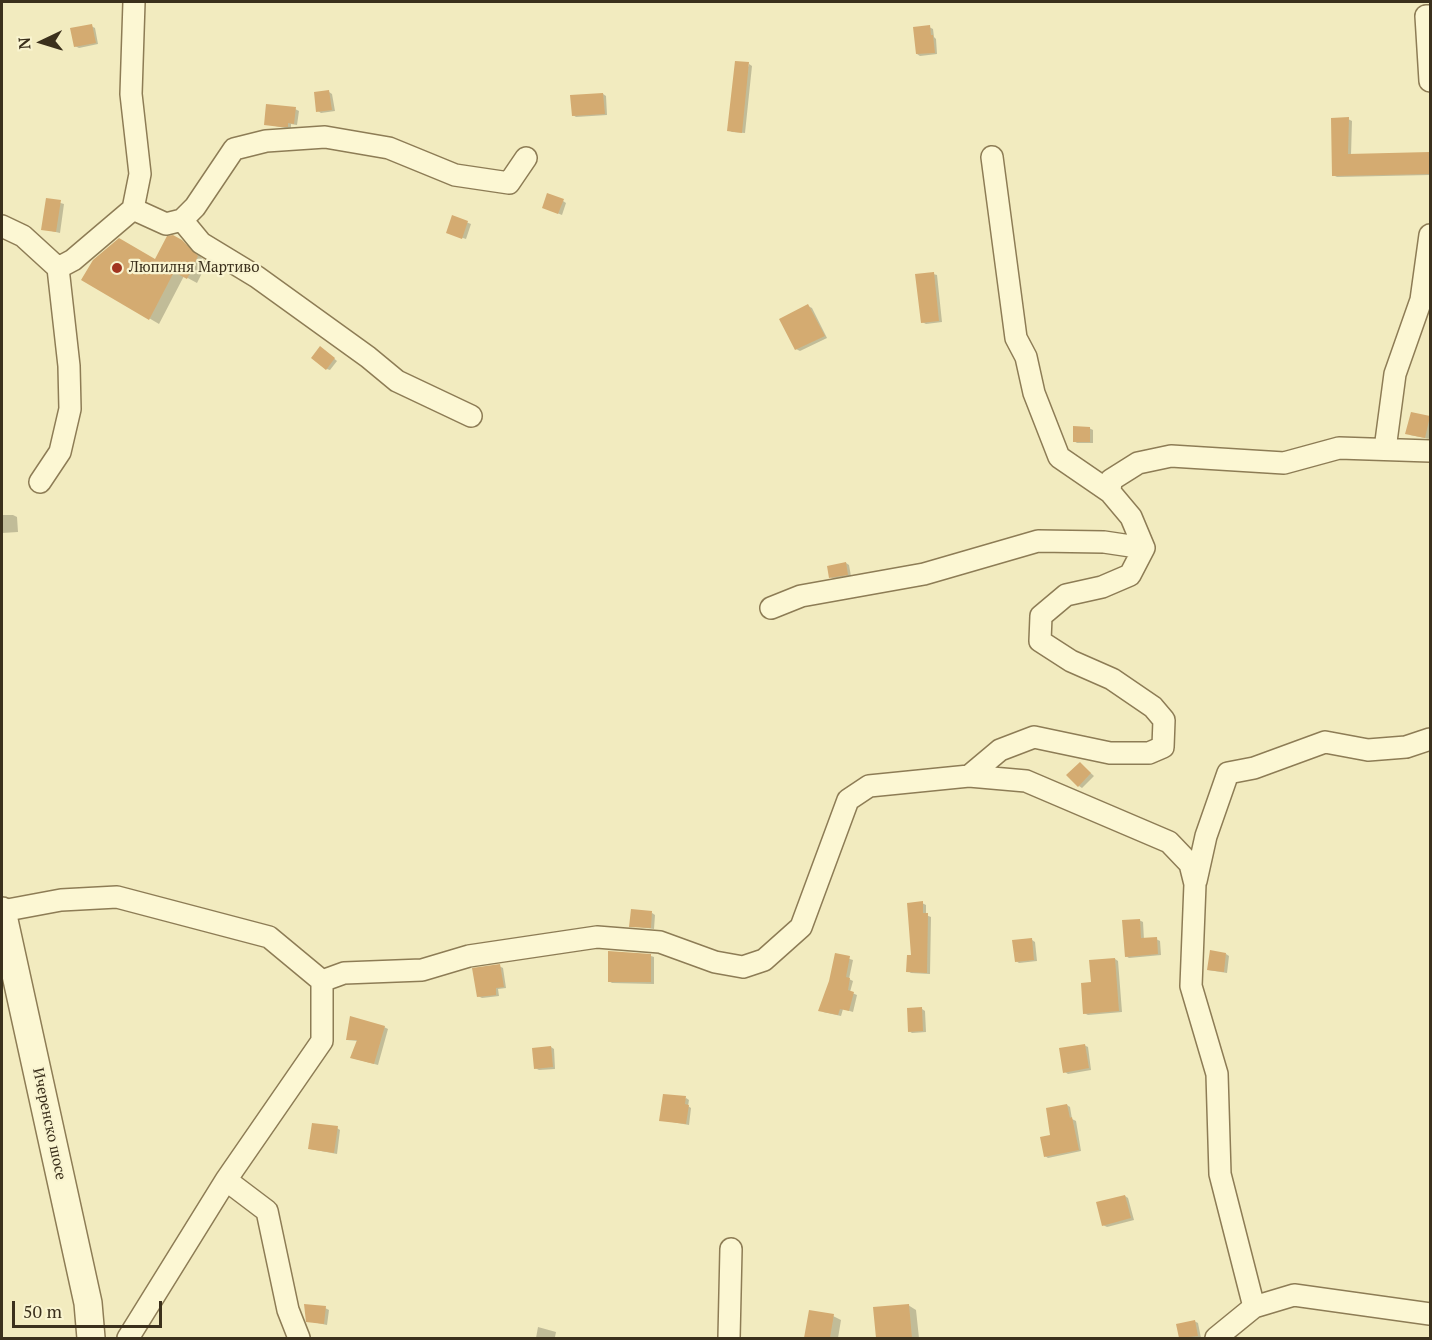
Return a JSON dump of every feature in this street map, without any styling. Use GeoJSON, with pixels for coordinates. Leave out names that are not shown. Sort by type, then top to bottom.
{"type":"FeatureCollection","features":[{"type":"Feature","properties":{"kind":"street"},"geometry":{"type":"LineString","coordinates":[[58,268],[73,260],[133,209],[140,174],[130,94],[134,2]]}},
{"type":"Feature","properties":{"kind":"street"},"geometry":{"type":"LineString","coordinates":[[1431,16],[1426,16],[1431,81]]}},
{"type":"Feature","properties":{"kind":"street"},"geometry":{"type":"LineString","coordinates":[[133,209],[166,225],[182,220],[195,207],[234,149],[266,141],[325,137],[388,148],[455,175],[509,183],[526,159]]}},
{"type":"Feature","properties":{"kind":"street"},"geometry":{"type":"LineString","coordinates":[[992,157],[1016,338],[1026,357],[1034,393],[1059,457],[1110,492],[1131,517],[1144,548]]}},
{"type":"Feature","properties":{"kind":"street"},"geometry":{"type":"LineString","coordinates":[[182,220],[201,243],[257,277],[368,357],[397,381],[471,416]]}},
{"type":"Feature","properties":{"kind":"street"},"geometry":{"type":"LineString","coordinates":[[2,226],[23,236],[58,268],[69,366],[70,409],[60,452],[40,482]]}},
{"type":"Feature","properties":{"kind":"street"},"geometry":{"type":"LineString","coordinates":[[1385,449],[1395,374],[1420,300],[1431,235]]}},
{"type":"Feature","properties":{"kind":"street"},"geometry":{"type":"LineString","coordinates":[[1110,492],[1111,480],[1138,463],[1171,456],[1284,463],[1338,448],[1431,451]]}},
{"type":"Feature","properties":{"kind":"street"},"geometry":{"type":"LineString","coordinates":[[771,608],[801,596],[924,574],[1038,541],[1104,542],[1144,548]]}},
{"type":"Feature","properties":{"kind":"street"},"geometry":{"type":"LineString","coordinates":[[969,776],[1000,750],[1034,737],[1110,753],[1149,753],[1163,747],[1164,720],[1153,707],[1113,679],[1071,661],[1040,640],[1041,616],[1066,595],[1102,587],[1130,575],[1144,548]]}},
{"type":"Feature","properties":{"kind":"street"},"geometry":{"type":"LineString","coordinates":[[1254,1307],[1220,1174],[1216,1074],[1191,986],[1195,884],[1206,836],[1228,773],[1254,768],[1325,742],[1368,750],[1406,747],[1431,739]]}},
{"type":"Feature","properties":{"kind":"street"},"geometry":{"type":"LineString","coordinates":[[322,981],[344,973],[422,970],[469,956],[597,937],[660,942],[715,962],[743,968],[764,960],[801,927],[848,800],[869,786],[969,776],[1026,781],[1169,842],[1190,864],[1195,884]]}},
{"type":"Feature","properties":{"kind":"street"},"geometry":{"type":"LineString","coordinates":[[2,911],[60,900],[117,897],[268,937],[322,981]]}},
{"type":"Feature","properties":{"kind":"street","name":"Ичеренско шосе"},"geometry":{"type":"LineString","coordinates":[[2,911],[88,1303],[91,1338]]}},
{"type":"Feature","properties":{"kind":"street"},"geometry":{"type":"LineString","coordinates":[[128,1338],[226,1180],[322,1041],[322,981]]}},
{"type":"Feature","properties":{"kind":"street"},"geometry":{"type":"LineString","coordinates":[[226,1180],[267,1211],[288,1310],[299,1338]]}},
{"type":"Feature","properties":{"kind":"street"},"geometry":{"type":"LineString","coordinates":[[729,1338],[731,1249]]}},
{"type":"Feature","properties":{"kind":"street"},"geometry":{"type":"LineString","coordinates":[[1216,1338],[1254,1307],[1294,1295],[1431,1314]]}},
{"type":"Feature","properties":{"kind":"building"},"geometry":{"type":"Polygon","coordinates":[[[92,24],[96,43],[74,47],[70,28],[92,24]]]}},
{"type":"Feature","properties":{"kind":"building"},"geometry":{"type":"Polygon","coordinates":[[[930,25],[935,53],[916,54],[913,27],[930,25]]]}},
{"type":"Feature","properties":{"kind":"building"},"geometry":{"type":"Polygon","coordinates":[[[735,61],[749,62],[742,133],[727,131],[735,61]]]}},
{"type":"Feature","properties":{"kind":"building"},"geometry":{"type":"Polygon","coordinates":[[[329,90],[332,110],[316,112],[314,92],[329,90]]]}},
{"type":"Feature","properties":{"kind":"building"},"geometry":{"type":"Polygon","coordinates":[[[603,93],[605,114],[572,116],[570,95],[603,93]]]}},
{"type":"Feature","properties":{"kind":"building"},"geometry":{"type":"Polygon","coordinates":[[[266,104],[296,107],[294,124],[288,123],[288,127],[264,125],[266,104]]]}},
{"type":"Feature","properties":{"kind":"building"},"geometry":{"type":"Polygon","coordinates":[[[1349,117],[1348,154],[1430,152],[1431,174],[1332,176],[1331,118],[1349,117]]]}},
{"type":"Feature","properties":{"kind":"building"},"geometry":{"type":"Polygon","coordinates":[[[547,193],[564,199],[558,214],[542,208],[547,193]]]}},
{"type":"Feature","properties":{"kind":"building"},"geometry":{"type":"Polygon","coordinates":[[[46,198],[61,200],[56,232],[41,230],[46,198]]]}},
{"type":"Feature","properties":{"kind":"building"},"geometry":{"type":"Polygon","coordinates":[[[452,215],[468,221],[462,239],[446,233],[452,215]]]}},
{"type":"Feature","properties":{"kind":"building"},"geometry":{"type":"Polygon","coordinates":[[[173,235],[182,240],[198,256],[187,279],[174,272],[149,320],[81,280],[93,260],[119,238],[155,259],[167,236],[173,235]]]}},
{"type":"Feature","properties":{"kind":"building"},"geometry":{"type":"Polygon","coordinates":[[[934,272],[939,321],[921,323],[915,274],[934,272]]]}},
{"type":"Feature","properties":{"kind":"building"},"geometry":{"type":"Polygon","coordinates":[[[808,304],[825,336],[795,350],[779,319],[808,304]]]}},
{"type":"Feature","properties":{"kind":"building"},"geometry":{"type":"Polygon","coordinates":[[[320,346],[335,358],[326,370],[311,358],[320,346]]]}},
{"type":"Feature","properties":{"kind":"building"},"geometry":{"type":"Polygon","coordinates":[[[1411,412],[1430,416],[1425,438],[1405,434],[1411,412]]]}},
{"type":"Feature","properties":{"kind":"building"},"geometry":{"type":"Polygon","coordinates":[[[1073,426],[1090,427],[1090,442],[1073,442],[1073,426]]]}},
{"type":"Feature","properties":{"kind":"building"},"geometry":{"type":"Polygon","coordinates":[[[846,562],[848,575],[829,578],[827,566],[846,562]]]}},
{"type":"Feature","properties":{"kind":"building"},"geometry":{"type":"Polygon","coordinates":[[[1080,762],[1091,773],[1078,787],[1066,775],[1080,762]]]}},
{"type":"Feature","properties":{"kind":"building"},"geometry":{"type":"Polygon","coordinates":[[[923,901],[923,913],[928,913],[927,973],[906,972],[907,955],[911,955],[907,903],[923,901]]]}},
{"type":"Feature","properties":{"kind":"building"},"geometry":{"type":"Polygon","coordinates":[[[631,909],[652,911],[651,928],[629,927],[631,909]]]}},
{"type":"Feature","properties":{"kind":"building"},"geometry":{"type":"Polygon","coordinates":[[[1140,919],[1141,938],[1157,937],[1158,954],[1125,957],[1122,920],[1140,919]]]}},
{"type":"Feature","properties":{"kind":"building"},"geometry":{"type":"Polygon","coordinates":[[[1032,938],[1034,960],[1015,962],[1012,940],[1032,938]]]}},
{"type":"Feature","properties":{"kind":"building"},"geometry":{"type":"Polygon","coordinates":[[[1210,950],[1226,953],[1224,972],[1207,970],[1210,950]]]}},
{"type":"Feature","properties":{"kind":"building"},"geometry":{"type":"Polygon","coordinates":[[[608,951],[651,954],[651,982],[608,982],[608,951]]]}},
{"type":"Feature","properties":{"kind":"building"},"geometry":{"type":"Polygon","coordinates":[[[835,953],[850,956],[846,977],[850,978],[848,990],[854,992],[849,1011],[840,1009],[838,1015],[818,1011],[829,981],[835,953]]]}},
{"type":"Feature","properties":{"kind":"building"},"geometry":{"type":"Polygon","coordinates":[[[1115,958],[1119,1011],[1083,1014],[1081,983],[1091,982],[1089,960],[1115,958]]]}},
{"type":"Feature","properties":{"kind":"building"},"geometry":{"type":"Polygon","coordinates":[[[500,964],[504,987],[496,988],[496,995],[477,997],[472,968],[500,964]]]}},
{"type":"Feature","properties":{"kind":"building"},"geometry":{"type":"Polygon","coordinates":[[[922,1007],[923,1031],[908,1032],[907,1008],[922,1007]]]}},
{"type":"Feature","properties":{"kind":"building"},"geometry":{"type":"Polygon","coordinates":[[[350,1016],[385,1026],[374,1064],[350,1058],[357,1040],[346,1040],[350,1016]]]}},
{"type":"Feature","properties":{"kind":"building"},"geometry":{"type":"Polygon","coordinates":[[[1085,1044],[1089,1068],[1063,1073],[1059,1048],[1085,1044]]]}},
{"type":"Feature","properties":{"kind":"building"},"geometry":{"type":"Polygon","coordinates":[[[551,1046],[553,1067],[534,1069],[532,1048],[551,1046]]]}},
{"type":"Feature","properties":{"kind":"building"},"geometry":{"type":"Polygon","coordinates":[[[663,1094],[686,1096],[685,1104],[689,1105],[686,1124],[659,1121],[663,1094]]]}},
{"type":"Feature","properties":{"kind":"building"},"geometry":{"type":"Polygon","coordinates":[[[1067,1104],[1079,1150],[1044,1157],[1040,1137],[1050,1135],[1046,1108],[1067,1104]]]}},
{"type":"Feature","properties":{"kind":"building"},"geometry":{"type":"Polygon","coordinates":[[[312,1123],[338,1126],[334,1153],[308,1149],[312,1123]]]}},
{"type":"Feature","properties":{"kind":"building"},"geometry":{"type":"Polygon","coordinates":[[[1125,1195],[1131,1218],[1102,1226],[1096,1202],[1125,1195]]]}},
{"type":"Feature","properties":{"kind":"building"},"geometry":{"type":"Polygon","coordinates":[[[304,1304],[326,1306],[324,1324],[306,1322],[304,1304]]]}},
{"type":"Feature","properties":{"kind":"building"},"geometry":{"type":"Polygon","coordinates":[[[909,1304],[912,1338],[876,1338],[873,1307],[909,1304]]]}},
{"type":"Feature","properties":{"kind":"building"},"geometry":{"type":"Polygon","coordinates":[[[809,1310],[834,1314],[830,1338],[804,1338],[809,1310]]]}},
{"type":"Feature","properties":{"kind":"building"},"geometry":{"type":"Polygon","coordinates":[[[1195,1320],[1198,1336],[1179,1338],[1176,1324],[1195,1320]]]}},
{"type":"Feature","properties":{"kind":"place","name":"Люпилня Мартиво"},"geometry":{"type":"Point","coordinates":[117,268]}}]}
